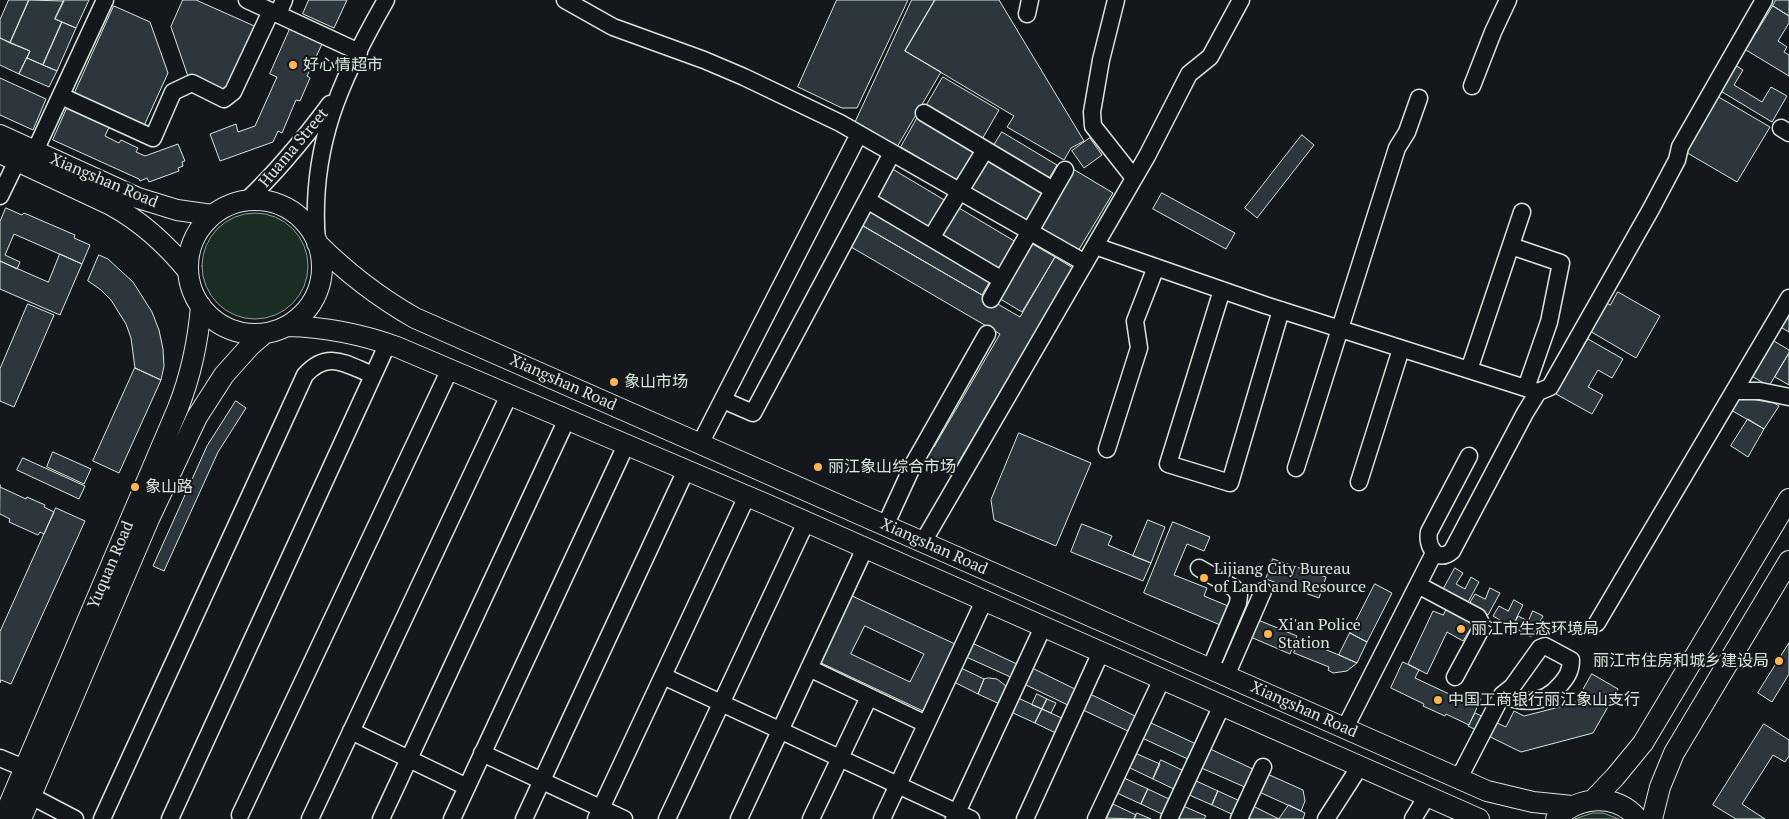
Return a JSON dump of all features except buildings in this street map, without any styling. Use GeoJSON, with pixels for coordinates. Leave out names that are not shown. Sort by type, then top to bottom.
{"type":"FeatureCollection","features":[{"type":"Feature","properties":{"kind":"main road","name":"Xiangshan Road"},"geometry":{"type":"LineString","coordinates":[[0,135],[138,198],[178,210],[212,216]]}},
{"type":"Feature","properties":{"kind":"main road","name":"Xiangshan Road"},"geometry":{"type":"LineString","coordinates":[[9,157],[128,214],[160,239],[188,271]]}},
{"type":"Feature","properties":{"kind":"main road"},"geometry":{"type":"LineString","coordinates":[[246,201],[272,202],[284,207],[304,221],[318,242],[322,267],[318,292],[305,313],[287,326],[264,334],[253,334],[230,329],[209,316],[192,289],[188,271],[188,259],[196,235],[212,216],[223,208],[246,201]]}},
{"type":"Feature","properties":{"kind":"main road","name":"Xiangshan Road"},"geometry":{"type":"LineString","coordinates":[[318,242],[355,279],[376,295],[415,318],[1487,791],[1532,802],[1572,806]]}},
{"type":"Feature","properties":{"kind":"main road","name":"Yuquan Road"},"geometry":{"type":"LineString","coordinates":[[7,818],[24,768],[182,399],[196,349],[201,306]]}},
{"type":"Feature","properties":{"kind":"main road","name":"Xiangshan Road"},"geometry":{"type":"LineString","coordinates":[[287,326],[341,330],[388,343],[747,496],[1479,819]]}},
{"type":"Feature","properties":{"kind":"main road","name":"Yuquan Road"},"geometry":{"type":"LineString","coordinates":[[7,818],[31,796],[149,519],[197,417],[224,375],[243,353],[264,334]]}},
{"type":"Feature","properties":{"kind":"main road"},"geometry":{"type":"LineString","coordinates":[[1593,800],[1643,743],[1789,499]]}},
{"type":"Feature","properties":{"kind":"main road"},"geometry":{"type":"LineString","coordinates":[[1652,819],[1660,787],[1674,753],[1786,573]]}},
{"type":"Feature","properties":{"kind":"main road"},"geometry":{"type":"LineString","coordinates":[[1556,819],[1572,806],[1593,800],[1615,803],[1625,808],[1638,819]]}},
{"type":"Feature","properties":{"kind":"street"},"geometry":{"type":"LineString","coordinates":[[35,151],[105,0]]}},
{"type":"Feature","properties":{"kind":"street"},"geometry":{"type":"LineString","coordinates":[[247,0],[278,8],[358,52]]}},
{"type":"Feature","properties":{"kind":"street","name":"Huama Street"},"geometry":{"type":"LineString","coordinates":[[246,201],[296,150],[338,92],[386,0]]}},
{"type":"Feature","properties":{"kind":"street"},"geometry":{"type":"LineString","coordinates":[[565,0],[613,27],[704,60],[840,123],[1085,263]]}},
{"type":"Feature","properties":{"kind":"street"},"geometry":{"type":"LineString","coordinates":[[1116,0],[1101,60],[1092,112],[1093,126],[1134,178]]}},
{"type":"Feature","properties":{"kind":"street"},"geometry":{"type":"LineString","coordinates":[[923,542],[1134,178],[1189,74],[1210,57],[1241,0]]}},
{"type":"Feature","properties":{"kind":"street"},"geometry":{"type":"LineString","coordinates":[[1472,86],[1492,32],[1508,0]]}},
{"type":"Feature","properties":{"kind":"street"},"geometry":{"type":"LineString","coordinates":[[1095,246],[1339,329],[1532,390],[1550,387],[1677,160],[1680,147],[1764,0]]}},
{"type":"Feature","properties":{"kind":"street"},"geometry":{"type":"LineString","coordinates":[[61,96],[153,138],[173,92],[192,83],[224,98],[233,92],[278,8]]}},
{"type":"Feature","properties":{"kind":"street","name":"Huama Street"},"geometry":{"type":"LineString","coordinates":[[318,242],[316,207],[319,164],[324,139],[338,92]]}},
{"type":"Feature","properties":{"kind":"street"},"geometry":{"type":"LineString","coordinates":[[1296,468],[1397,148],[1408,132],[1419,98]]}},
{"type":"Feature","properties":{"kind":"street"},"geometry":{"type":"LineString","coordinates":[[924,113],[1054,190]]}},
{"type":"Feature","properties":{"kind":"street"},"geometry":{"type":"LineString","coordinates":[[700,444],[859,134]]}},
{"type":"Feature","properties":{"kind":"street"},"geometry":{"type":"LineString","coordinates":[[931,238],[985,150]]}},
{"type":"Feature","properties":{"kind":"street"},"geometry":{"type":"LineString","coordinates":[[723,400],[753,413],[892,153]]}},
{"type":"Feature","properties":{"kind":"street"},"geometry":{"type":"LineString","coordinates":[[0,196],[9,157]]}},
{"type":"Feature","properties":{"kind":"street"},"geometry":{"type":"LineString","coordinates":[[991,299],[1065,170]]}},
{"type":"Feature","properties":{"kind":"street"},"geometry":{"type":"LineString","coordinates":[[867,200],[1002,280]]}},
{"type":"Feature","properties":{"kind":"street"},"geometry":{"type":"LineString","coordinates":[[1469,370],[1522,212]]}},
{"type":"Feature","properties":{"kind":"street"},"geometry":{"type":"LineString","coordinates":[[1469,456],[1429,532],[1428,541],[1434,553],[1444,556],[1452,551],[1525,413],[1532,390],[1561,263],[1511,246]]}},
{"type":"Feature","properties":{"kind":"street"},"geometry":{"type":"LineString","coordinates":[[1107,449],[1139,348],[1135,321],[1156,267]]}},
{"type":"Feature","properties":{"kind":"street"},"geometry":{"type":"LineString","coordinates":[[1222,290],[1168,464],[1230,483],[1282,310]]}},
{"type":"Feature","properties":{"kind":"street"},"geometry":{"type":"LineString","coordinates":[[1597,623],[1789,298]]}},
{"type":"Feature","properties":{"kind":"street"},"geometry":{"type":"LineString","coordinates":[[885,526],[914,463],[987,334]]}},
{"type":"Feature","properties":{"kind":"street"},"geometry":{"type":"LineString","coordinates":[[170,819],[388,343]]}},
{"type":"Feature","properties":{"kind":"street"},"geometry":{"type":"LineString","coordinates":[[1359,482],[1402,349]]}},
{"type":"Feature","properties":{"kind":"street"},"geometry":{"type":"LineString","coordinates":[[102,819],[305,375],[318,364],[334,360],[373,375]]}},
{"type":"Feature","properties":{"kind":"street"},"geometry":{"type":"LineString","coordinates":[[240,815],[450,370]]}},
{"type":"Feature","properties":{"kind":"street"},"geometry":{"type":"LineString","coordinates":[[1734,391],[1760,391],[1789,397]]}},
{"type":"Feature","properties":{"kind":"street"},"geometry":{"type":"LineString","coordinates":[[310,819],[509,394]]}},
{"type":"Feature","properties":{"kind":"street"},"geometry":{"type":"LineString","coordinates":[[380,819],[567,419]]}},
{"type":"Feature","properties":{"kind":"street"},"geometry":{"type":"LineString","coordinates":[[452,819],[626,444]]}},
{"type":"Feature","properties":{"kind":"street"},"geometry":{"type":"LineString","coordinates":[[524,819],[686,470]]}},
{"type":"Feature","properties":{"kind":"street"},"geometry":{"type":"LineString","coordinates":[[599,814],[747,496]]}},
{"type":"Feature","properties":{"kind":"street"},"geometry":{"type":"LineString","coordinates":[[667,819],[806,522]]}},
{"type":"Feature","properties":{"kind":"street"},"geometry":{"type":"LineString","coordinates":[[739,819],[866,548]]}},
{"type":"Feature","properties":{"kind":"street"},"geometry":{"type":"LineString","coordinates":[[1346,728],[1434,553]]}},
{"type":"Feature","properties":{"kind":"street"},"geometry":{"type":"LineString","coordinates":[[1199,568],[1234,588],[1239,594],[1218,672]]}},
{"type":"Feature","properties":{"kind":"street"},"geometry":{"type":"LineString","coordinates":[[1418,585],[1478,618],[1481,623],[1481,629],[1455,677]]}},
{"type":"Feature","properties":{"kind":"street"},"geometry":{"type":"LineString","coordinates":[[1218,672],[1263,591]]}},
{"type":"Feature","properties":{"kind":"street"},"geometry":{"type":"LineString","coordinates":[[882,819],[984,601]]}},
{"type":"Feature","properties":{"kind":"street"},"geometry":{"type":"LineString","coordinates":[[663,676],[898,785],[961,817],[1043,627]]}},
{"type":"Feature","properties":{"kind":"street"},"geometry":{"type":"LineString","coordinates":[[1024,819],[1101,652]]}},
{"type":"Feature","properties":{"kind":"street"},"geometry":{"type":"LineString","coordinates":[[809,668],[926,724]]}},
{"type":"Feature","properties":{"kind":"street"},"geometry":{"type":"LineString","coordinates":[[1096,819],[1162,679]]}},
{"type":"Feature","properties":{"kind":"street"},"geometry":{"type":"LineString","coordinates":[[1459,778],[1502,695]]}},
{"type":"Feature","properties":{"kind":"street"},"geometry":{"type":"LineString","coordinates":[[811,819],[868,697]]}},
{"type":"Feature","properties":{"kind":"street"},"geometry":{"type":"LineString","coordinates":[[1169,819],[1222,705]]}},
{"type":"Feature","properties":{"kind":"street"},"geometry":{"type":"LineString","coordinates":[[351,731],[467,787]]}},
{"type":"Feature","properties":{"kind":"street"},"geometry":{"type":"LineString","coordinates":[[482,753],[542,781],[599,814],[624,819]]}},
{"type":"Feature","properties":{"kind":"street"},"geometry":{"type":"LineString","coordinates":[[0,758],[24,768]]}},
{"type":"Feature","properties":{"kind":"street"},"geometry":{"type":"LineString","coordinates":[[1326,819],[1360,766]]}},
{"type":"Feature","properties":{"kind":"street"},"geometry":{"type":"LineString","coordinates":[[1239,819],[1263,767]]}},
{"type":"Feature","properties":{"kind":"street"},"geometry":{"type":"LineString","coordinates":[[31,796],[75,819]]}},
{"type":"Feature","properties":{"kind":"street"},"geometry":{"type":"LineString","coordinates":[[1413,819],[1427,796]]}},
{"type":"Feature","properties":{"kind":"green space"},"geometry":{"type":"Polygon","coordinates":[[[255,213],[275,217],[292,229],[304,246],[308,266],[304,286],[292,303],[275,315],[255,319],[235,315],[218,303],[206,286],[202,266],[206,246],[218,229],[235,217],[255,213]]]}},
{"type":"Feature","properties":{"kind":"green space"},"geometry":{"type":"Polygon","coordinates":[[[1593,813],[1603,813],[1619,819],[1575,819],[1593,813]]]}},
{"type":"Feature","properties":{"kind":"place","name":"好心情超市"},"geometry":{"type":"Point","coordinates":[293,65]}},
{"type":"Feature","properties":{"kind":"place","name":"象山市场"},"geometry":{"type":"Point","coordinates":[614,382]}},
{"type":"Feature","properties":{"kind":"place","name":"丽江象山综合市场"},"geometry":{"type":"Point","coordinates":[818,467]}},
{"type":"Feature","properties":{"kind":"place","name":"象山路"},"geometry":{"type":"Point","coordinates":[135,487]}},
{"type":"Feature","properties":{"kind":"place","name":"Lijiang City Bureau of Land and Resource"},"geometry":{"type":"Point","coordinates":[1204,578]}},
{"type":"Feature","properties":{"kind":"place","name":"丽江市生态环境局"},"geometry":{"type":"Point","coordinates":[1461,629]}},
{"type":"Feature","properties":{"kind":"place","name":"Xi'an Police Station"},"geometry":{"type":"Point","coordinates":[1268,634]}},
{"type":"Feature","properties":{"kind":"place","name":"丽江市住房和城乡建设局"},"geometry":{"type":"Point","coordinates":[1779,661]}},
{"type":"Feature","properties":{"kind":"place","name":"中国工商银行丽江象山支行"},"geometry":{"type":"Point","coordinates":[1438,700]}}]}
